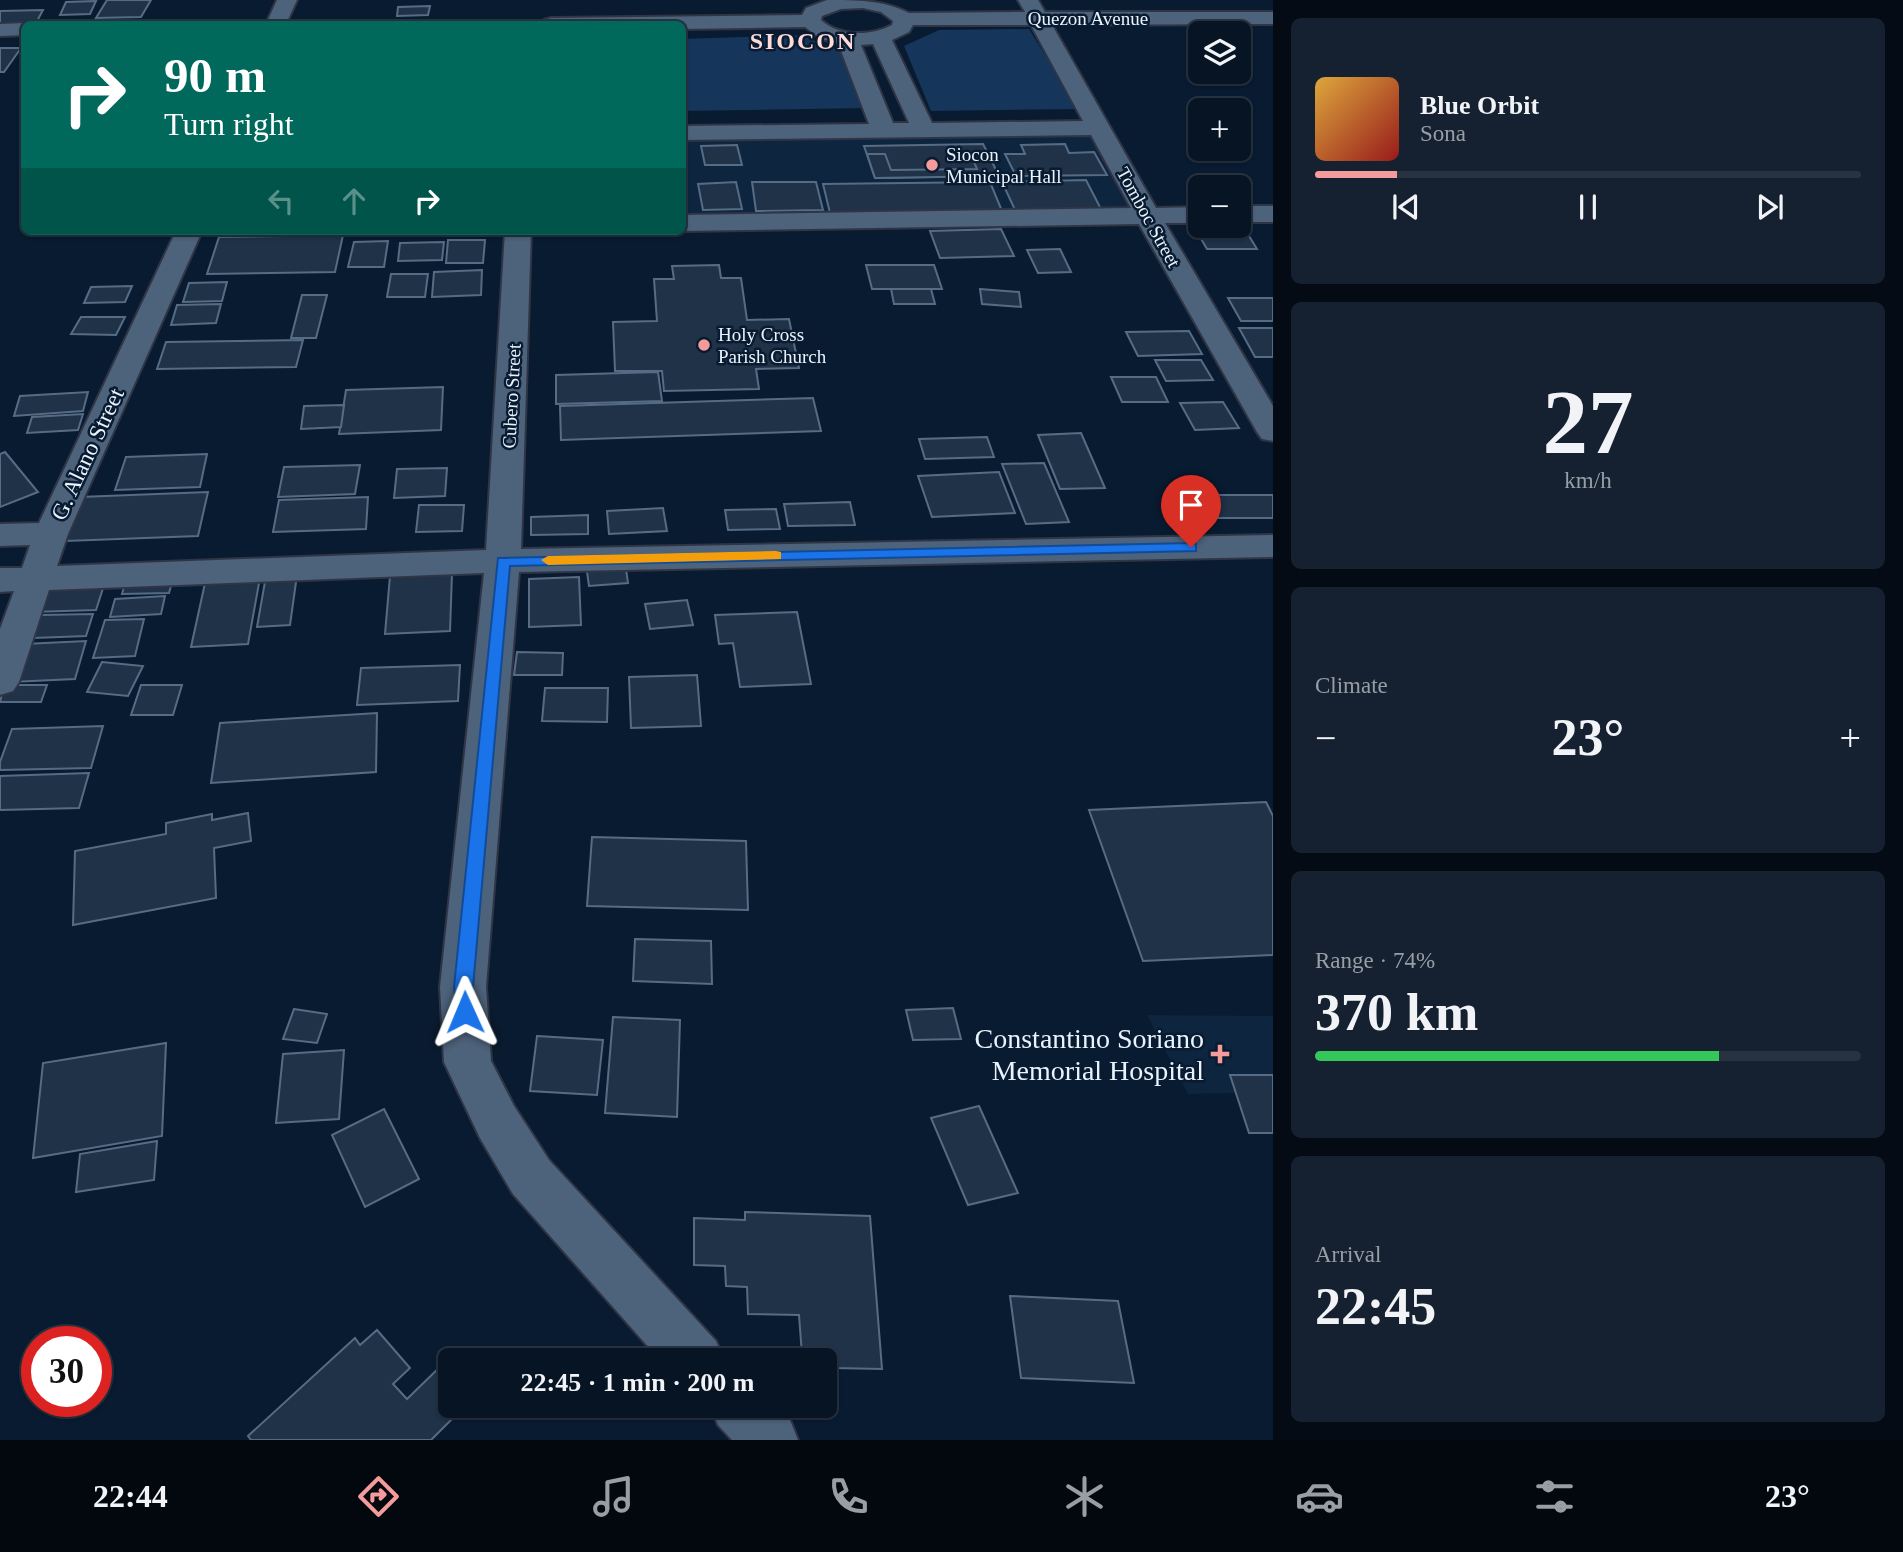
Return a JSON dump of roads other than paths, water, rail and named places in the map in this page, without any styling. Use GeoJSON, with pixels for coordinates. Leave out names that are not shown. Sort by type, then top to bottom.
{"type":"FeatureCollection","features":[{"type":"Feature","properties":{"kind":"street"},"geometry":{"type":"LineString","coordinates":[[277,21],[287,0]]}},
{"type":"Feature","properties":{"kind":"street"},"geometry":{"type":"LineString","coordinates":[[726,0],[732,22]]}},
{"type":"Feature","properties":{"kind":"street"},"geometry":{"type":"LineString","coordinates":[[542,20],[639,17],[732,22],[810,22],[824,32],[847,38],[880,37],[902,28],[904,19],[888,8],[850,2],[819,8],[813,12],[810,22]]}},
{"type":"Feature","properties":{"kind":"street","name":"Quezon Avenue"},"geometry":{"type":"LineString","coordinates":[[904,19],[1033,9],[1273,19]]}},
{"type":"Feature","properties":{"kind":"street","name":"Tomboc Street"},"geometry":{"type":"LineString","coordinates":[[1033,9],[1147,215],[1273,432]]}},
{"type":"Feature","properties":{"kind":"street"},"geometry":{"type":"LineString","coordinates":[[0,30],[21,29]]}},
{"type":"Feature","properties":{"kind":"street"},"geometry":{"type":"LineString","coordinates":[[880,37],[919,123]]}},
{"type":"Feature","properties":{"kind":"street"},"geometry":{"type":"LineString","coordinates":[[847,38],[881,123]]}},
{"type":"Feature","properties":{"kind":"street"},"geometry":{"type":"LineString","coordinates":[[686,118],[881,123],[1096,121]]}},
{"type":"Feature","properties":{"kind":"street"},"geometry":{"type":"LineString","coordinates":[[686,133],[881,123]]}},
{"type":"Feature","properties":{"kind":"street"},"geometry":{"type":"LineString","coordinates":[[1251,214],[1273,214]]}},
{"type":"Feature","properties":{"kind":"street"},"geometry":{"type":"LineString","coordinates":[[686,223],[1188,215]]}},
{"type":"Feature","properties":{"kind":"street","name":"G. Alano Street"},"geometry":{"type":"LineString","coordinates":[[0,682],[51,534],[187,235]]}},
{"type":"Feature","properties":{"kind":"street","name":"Cubero Street"},"geometry":{"type":"LineString","coordinates":[[518,235],[503,561],[463,987],[468,1062],[497,1122],[531,1177],[686,1348]]}},
{"type":"Feature","properties":{"kind":"street"},"geometry":{"type":"LineString","coordinates":[[0,535],[51,534]]}},
{"type":"Feature","properties":{"kind":"street"},"geometry":{"type":"LineString","coordinates":[[0,580],[503,561],[1273,546]]}},
{"type":"Feature","properties":{"kind":"street"},"geometry":{"type":"LineString","coordinates":[[750,1418],[770,1440]]}},
{"type":"Feature","properties":{"kind":"place","name":"Siocon Municipal Hall"},"geometry":{"type":"Point","coordinates":[932,165]}},
{"type":"Feature","properties":{"kind":"place","name":"Holy Cross Parish Church"},"geometry":{"type":"Point","coordinates":[704,345]}},
{"type":"Feature","properties":{"kind":"place","name":"Constantino Soriano Memorial Hospital"},"geometry":{"type":"Point","coordinates":[1220,1054]}},
{"type":"Feature","properties":{"kind":"district","name":"SIOCON"},"geometry":{"type":"Point","coordinates":[803,41]}}]}
